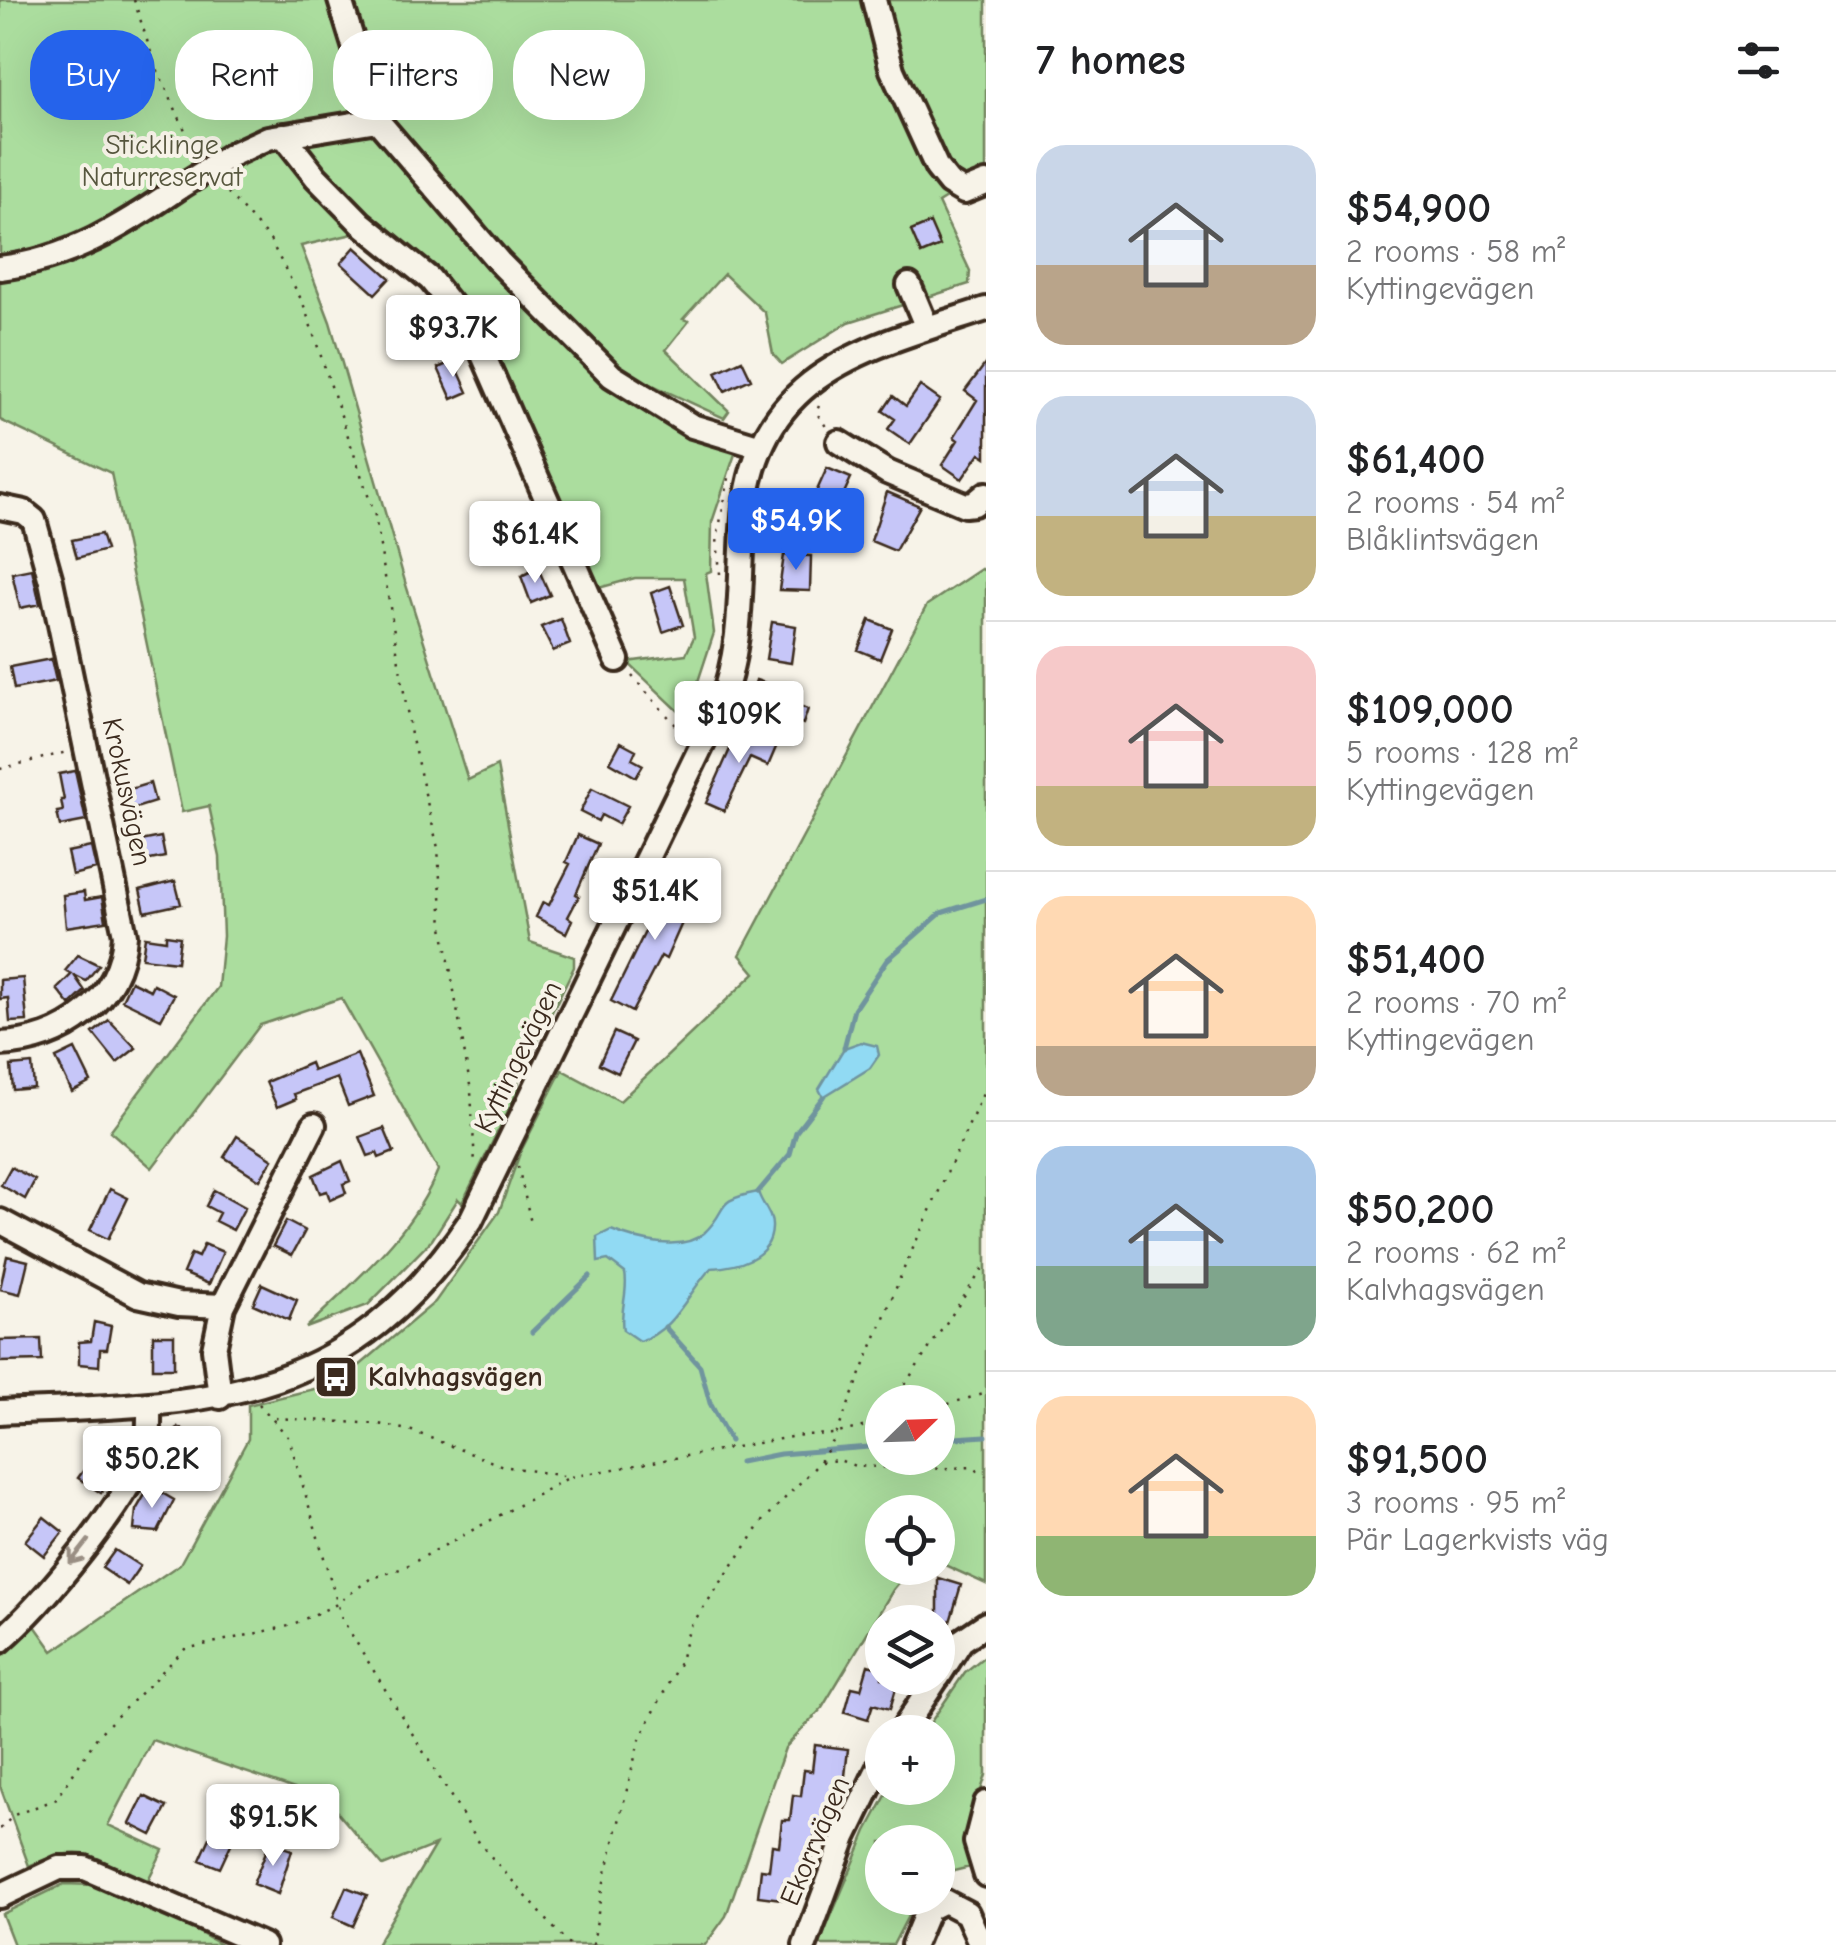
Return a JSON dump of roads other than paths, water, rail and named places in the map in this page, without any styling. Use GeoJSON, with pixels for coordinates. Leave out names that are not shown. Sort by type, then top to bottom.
{"type":"FeatureCollection","features":[{"type":"Feature","properties":{"kind":"street"},"geometry":{"type":"LineString","coordinates":[[340,0],[349,30]]}},
{"type":"Feature","properties":{"kind":"street"},"geometry":{"type":"LineString","coordinates":[[874,0],[892,70],[937,168],[949,183],[964,192],[986,182]]}},
{"type":"Feature","properties":{"kind":"street"},"geometry":{"type":"LineString","coordinates":[[0,268],[66,254],[128,223],[232,155],[268,138],[377,120],[499,262],[612,376],[692,426],[750,444]]}},
{"type":"Feature","properties":{"kind":"street"},"geometry":{"type":"LineString","coordinates":[[284,135],[316,177],[361,223],[430,279],[474,334],[618,660]]}},
{"type":"Feature","properties":{"kind":"street"},"geometry":{"type":"LineString","coordinates":[[909,285],[927,328]]}},
{"type":"Feature","properties":{"kind":"street","name":"Kyttingevägen"},"geometry":{"type":"LineString","coordinates":[[0,1412],[149,1406],[220,1397],[289,1376],[326,1358],[393,1313],[448,1254],[471,1220],[508,1148],[704,745],[730,681],[742,618],[750,444],[788,402],[833,366],[986,309]]}},
{"type":"Feature","properties":{"kind":"street"},"geometry":{"type":"LineString","coordinates":[[839,442],[887,472],[965,505],[974,504],[986,494]]}},
{"type":"Feature","properties":{"kind":"street","name":"Krokusvägen"},"geometry":{"type":"LineString","coordinates":[[0,507],[24,512],[34,520],[124,917],[121,968],[105,994],[85,1014],[54,1034],[32,1042],[0,1044]]}},
{"type":"Feature","properties":{"kind":"street"},"geometry":{"type":"LineString","coordinates":[[220,1397],[214,1349],[222,1306],[314,1125]]}},
{"type":"Feature","properties":{"kind":"street"},"geometry":{"type":"LineString","coordinates":[[0,1220],[138,1295],[222,1306]]}},
{"type":"Feature","properties":{"kind":"street"},"geometry":{"type":"LineString","coordinates":[[0,1641],[42,1598],[124,1494],[149,1438],[149,1406]]}},
{"type":"Feature","properties":{"kind":"street"},"geometry":{"type":"LineString","coordinates":[[955,1650],[961,1641],[986,1624]]}},
{"type":"Feature","properties":{"kind":"street","name":"Ekorrvägen"},"geometry":{"type":"LineString","coordinates":[[805,1945],[845,1836],[865,1795]]}},
{"type":"Feature","properties":{"kind":"street"},"geometry":{"type":"LineString","coordinates":[[986,1803],[976,1842],[986,1876]]}},
{"type":"Feature","properties":{"kind":"street"},"geometry":{"type":"LineString","coordinates":[[1,1891],[59,1868],[85,1868],[236,1939],[263,1945]]}},
{"type":"Feature","properties":{"kind":"street"},"geometry":{"type":"LineString","coordinates":[[913,1945],[928,1909],[944,1900],[968,1913],[981,1945]]}},
{"type":"Feature","properties":{"kind":"water"},"geometry":{"type":"Polygon","coordinates":[[[861,1042],[877,1046],[879,1055],[870,1068],[823,1097],[819,1089],[844,1048],[861,1042]]]}},
{"type":"Feature","properties":{"kind":"water"},"geometry":{"type":"Polygon","coordinates":[[[758,1192],[772,1223],[766,1247],[741,1263],[711,1268],[671,1320],[651,1337],[639,1341],[623,1330],[625,1273],[608,1260],[598,1262],[597,1237],[611,1230],[645,1241],[671,1243],[694,1239],[704,1233],[727,1202],[758,1192]]]}},
{"type":"Feature","properties":{"kind":"waterway"},"geometry":{"type":"LineString","coordinates":[[844,1048],[854,1009],[887,960],[941,913],[986,899]]}},
{"type":"Feature","properties":{"kind":"waterway"},"geometry":{"type":"LineString","coordinates":[[758,1192],[790,1154],[796,1132],[823,1097]]}},
{"type":"Feature","properties":{"kind":"waterway"},"geometry":{"type":"LineString","coordinates":[[532,1332],[590,1276]]}},
{"type":"Feature","properties":{"kind":"waterway"},"geometry":{"type":"LineString","coordinates":[[665,1327],[700,1366],[710,1403],[730,1441]]}},
{"type":"Feature","properties":{"kind":"waterway"},"geometry":{"type":"LineString","coordinates":[[955,1438],[986,1436]]}},
{"type":"Feature","properties":{"kind":"waterway"},"geometry":{"type":"LineString","coordinates":[[740,1462],[780,1454],[865,1447]]}},
{"type":"Feature","properties":{"kind":"place","name":"Kalvhagsvägen"},"geometry":{"type":"Point","coordinates":[336,1377]}},
{"type":"Feature","properties":{"kind":"park label","name":"Sticklinge Naturreservat"},"geometry":{"type":"Point","coordinates":[162,161]}}]}
